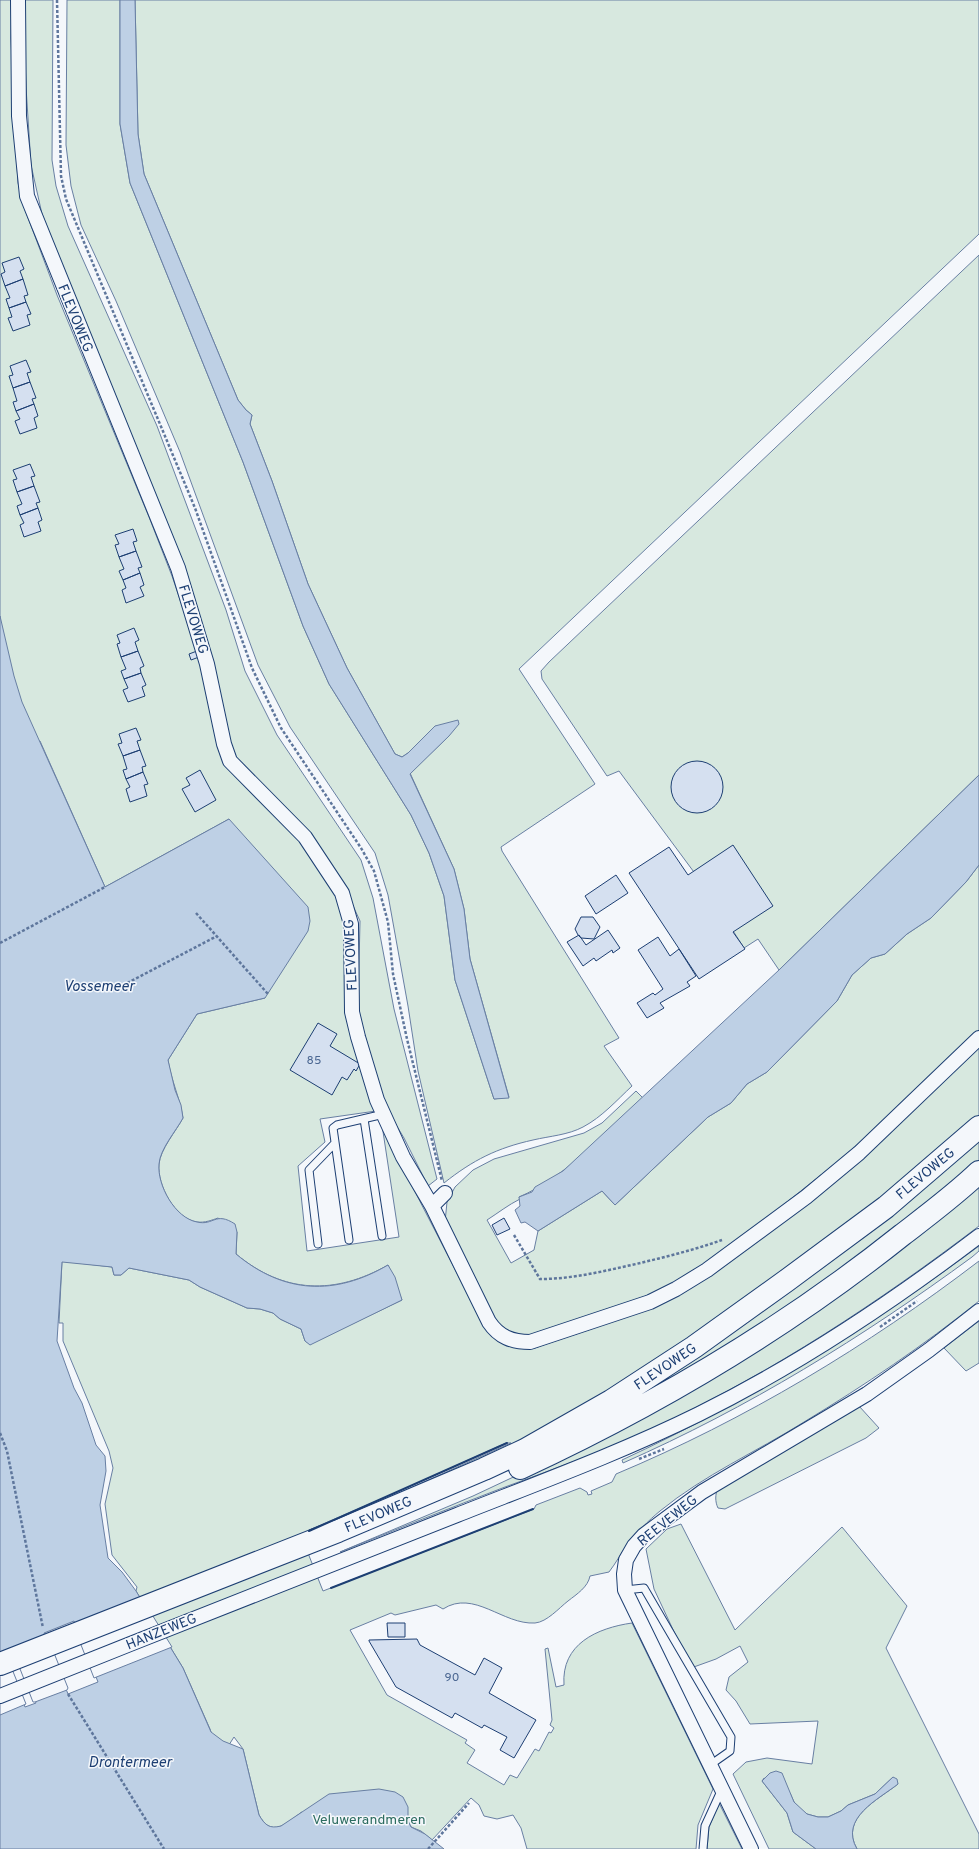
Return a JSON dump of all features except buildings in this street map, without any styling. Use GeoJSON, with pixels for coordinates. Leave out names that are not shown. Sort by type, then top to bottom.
{"type":"FeatureCollection","features":[{"type":"Feature","properties":{"kind":"highway","name":"FLEVOWEG"},"geometry":{"type":"LineString","coordinates":[[318,1554],[484,1469],[525,1450],[612,1401],[694,1347],[886,1207],[979,1128]]}},
{"type":"Feature","properties":{"kind":"highway","name":"FLEVOWEG"},"geometry":{"type":"LineString","coordinates":[[318,1554],[496,1479],[594,1433],[666,1395],[741,1350],[816,1300],[869,1261],[979,1172]]}},
{"type":"Feature","properties":{"kind":"highway","name":"HANZEWEG"},"geometry":{"type":"LineString","coordinates":[[0,1664],[318,1554]]}},
{"type":"Feature","properties":{"kind":"highway","name":"HANZEWEG"},"geometry":{"type":"LineString","coordinates":[[0,1678],[318,1554]]}},
{"type":"Feature","properties":{"kind":"street","name":"FLEVOWEG"},"geometry":{"type":"LineString","coordinates":[[18,0],[19,116],[27,196],[178,568],[207,664],[224,744],[230,761],[305,837],[342,893],[351,924],[352,1012],[377,1100],[403,1157],[432,1206],[492,1327],[506,1338],[516,1341],[530,1342],[546,1338],[650,1302],[676,1290],[707,1270],[806,1197],[858,1153],[979,1038]]}},
{"type":"Feature","properties":{"kind":"street"},"geometry":{"type":"LineString","coordinates":[[432,1206],[445,1193]]}},
{"type":"Feature","properties":{"kind":"street","name":"FLEVOWEG"},"geometry":{"type":"LineString","coordinates":[[318,1554],[600,1460],[700,1414],[817,1347],[893,1299],[979,1236]]}},
{"type":"Feature","properties":{"kind":"street","name":"REEVEWEG"},"geometry":{"type":"LineString","coordinates":[[751,1849],[625,1590],[624,1574],[626,1560],[634,1546],[644,1535],[702,1492],[866,1394],[929,1350],[979,1311]]}},
{"type":"Feature","properties":{"kind":"street","name":"HANZEWEG"},"geometry":{"type":"LineString","coordinates":[[0,1696],[318,1554]]}},
{"type":"Feature","properties":{"kind":"lane"},"geometry":{"type":"LineString","coordinates":[[349,1240],[333,1128],[337,1125],[384,1114]]}},
{"type":"Feature","properties":{"kind":"lane"},"geometry":{"type":"LineString","coordinates":[[364,1118],[382,1236]]}},
{"type":"Feature","properties":{"kind":"lane"},"geometry":{"type":"LineString","coordinates":[[318,1244],[309,1170],[335,1143]]}},
{"type":"Feature","properties":{"kind":"lane"},"geometry":{"type":"LineString","coordinates":[[625,1590],[644,1588],[731,1737],[730,1751],[710,1765]]}},
{"type":"Feature","properties":{"kind":"lane"},"geometry":{"type":"LineString","coordinates":[[703,1849],[705,1826],[722,1788]]}},
{"type":"Feature","properties":{"kind":"path"},"geometry":{"type":"LineString","coordinates":[[57,0],[60,176],[66,199],[196,508],[252,668],[281,728],[361,848],[374,871],[388,922],[393,974],[407,1039],[445,1193]]}},
{"type":"Feature","properties":{"kind":"path"},"geometry":{"type":"LineString","coordinates":[[0,943],[105,887]]}},
{"type":"Feature","properties":{"kind":"path"},"geometry":{"type":"LineString","coordinates":[[196,913],[268,994]]}},
{"type":"Feature","properties":{"kind":"path"},"geometry":{"type":"LineString","coordinates":[[114,990],[217,936]]}},
{"type":"Feature","properties":{"kind":"path"},"geometry":{"type":"LineString","coordinates":[[514,1235],[540,1279],[564,1279],[588,1275],[684,1252],[727,1238]]}},
{"type":"Feature","properties":{"kind":"path"},"geometry":{"type":"LineString","coordinates":[[0,1433],[7,1451],[44,1632]]}},
{"type":"Feature","properties":{"kind":"path"},"geometry":{"type":"LineString","coordinates":[[68,1694],[164,1849]]}},
{"type":"Feature","properties":{"kind":"path"},"geometry":{"type":"LineString","coordinates":[[428,1849],[469,1803]]}},
{"type":"Feature","properties":{"kind":"green space","name":"Veluwerandmeren"},"geometry":{"type":"Polygon","coordinates":[[[0,0],[12,0],[11,38],[18,183],[24,207],[57,295],[172,576],[202,664],[224,763],[294,834],[328,876],[345,912],[348,995],[376,1111],[320,1119],[325,1142],[298,1166],[307,1251],[399,1237],[382,1125],[477,1312],[535,1348],[646,1310],[883,1138],[979,1048],[979,1120],[957,1141],[693,1340],[525,1442],[359,1511],[511,1443],[506,1443],[309,1530],[310,1534],[302,1538],[323,1591],[534,1509],[536,1505],[580,1488],[587,1492],[588,1495],[592,1494],[591,1491],[612,1482],[616,1474],[712,1430],[849,1352],[894,1323],[979,1261],[979,1301],[915,1349],[849,1394],[786,1433],[712,1475],[677,1498],[647,1522],[625,1547],[609,1572],[590,1576],[587,1584],[582,1590],[544,1620],[535,1623],[523,1622],[511,1619],[477,1605],[466,1603],[455,1604],[443,1609],[436,1605],[395,1615],[391,1613],[350,1630],[387,1695],[467,1740],[465,1743],[475,1750],[467,1763],[504,1785],[510,1775],[517,1778],[535,1749],[539,1751],[549,1732],[551,1733],[554,1728],[550,1725],[552,1720],[545,1649],[548,1648],[556,1687],[564,1685],[568,1659],[584,1640],[606,1629],[632,1623],[713,1789],[698,1825],[696,1849],[527,1849],[521,1828],[513,1815],[497,1819],[484,1816],[479,1805],[471,1798],[432,1840],[421,1831],[411,1827],[408,1821],[285,1825],[302,1812],[279,1827],[269,1826],[259,1815],[243,1749],[234,1737],[227,1748],[218,1755],[210,1729],[183,1668],[136,1591],[137,1587],[112,1555],[105,1504],[113,1468],[109,1451],[63,1341],[63,1323],[59,1323],[62,1261],[112,1267],[114,1275],[121,1275],[129,1268],[189,1280],[200,1287],[247,1308],[260,1309],[273,1313],[280,1319],[301,1329],[305,1341],[310,1344],[402,1300],[388,1265],[349,1282],[329,1285],[310,1286],[291,1283],[273,1277],[254,1267],[236,1254],[237,1232],[218,1218],[206,1222],[189,1220],[175,1208],[164,1191],[159,1172],[160,1159],[165,1147],[183,1118],[168,1060],[197,1014],[265,998],[229,819],[105,887],[40,741],[0,744],[0,0]]]}},
{"type":"Feature","properties":{"kind":"green space"},"geometry":{"type":"Polygon","coordinates":[[[23,0],[53,0],[52,160],[56,186],[68,226],[157,426],[226,610],[245,671],[277,735],[361,860],[373,898],[394,1009],[437,1179],[428,1186],[404,1138],[384,1105],[358,1010],[360,921],[349,897],[231,756],[211,663],[42,214],[31,165],[26,87],[23,0]]]}},
{"type":"Feature","properties":{"kind":"green space"},"geometry":{"type":"Polygon","coordinates":[[[67,0],[120,0],[120,124],[130,183],[243,462],[303,626],[329,684],[411,815],[429,853],[444,896],[455,980],[494,1099],[509,1097],[470,959],[464,909],[454,869],[410,773],[449,736],[435,726],[408,753],[402,757],[395,754],[347,668],[308,584],[272,481],[250,424],[252,415],[238,400],[144,174],[138,134],[135,0],[979,0],[979,234],[519,669],[595,784],[501,847],[502,851],[619,1038],[604,1046],[632,1086],[603,1113],[583,1127],[565,1134],[520,1143],[497,1151],[475,1161],[444,1183],[418,1071],[388,895],[375,853],[290,727],[258,665],[180,452],[116,301],[81,225],[71,186],[66,145],[67,0]]]}},
{"type":"Feature","properties":{"kind":"green space"},"geometry":{"type":"Polygon","coordinates":[[[979,255],[979,775],[779,970],[758,939],[744,948],[705,887],[619,771],[607,776],[542,679],[541,671],[979,255]]]}},
{"type":"Feature","properties":{"kind":"green space"},"geometry":{"type":"Polygon","coordinates":[[[979,865],[979,1030],[879,1126],[836,1163],[763,1221],[690,1274],[649,1295],[533,1336],[521,1335],[508,1331],[500,1325],[445,1222],[447,1202],[455,1187],[473,1170],[494,1159],[584,1133],[602,1123],[636,1091],[643,1098],[585,1153],[553,1178],[519,1197],[520,1199],[487,1220],[511,1263],[534,1250],[538,1231],[602,1191],[615,1205],[708,1117],[731,1103],[747,1084],[767,1072],[837,1001],[852,975],[871,958],[885,954],[907,934],[931,918],[966,882],[979,865]]]}},
{"type":"Feature","properties":{"kind":"green space"},"geometry":{"type":"Polygon","coordinates":[[[979,1136],[979,1165],[919,1216],[725,1353],[556,1439],[979,1136]]]}},
{"type":"Feature","properties":{"kind":"green space"},"geometry":{"type":"Polygon","coordinates":[[[979,1179],[979,1226],[903,1282],[784,1359],[702,1404],[641,1434],[340,1552],[473,1496],[590,1441],[979,1179]]]}},
{"type":"Feature","properties":{"kind":"green space"},"geometry":{"type":"Polygon","coordinates":[[[979,1246],[979,1251],[972,1257],[931,1287],[847,1343],[760,1395],[669,1442],[623,1463],[622,1460],[716,1413],[806,1362],[894,1306],[979,1246]]]}},
{"type":"Feature","properties":{"kind":"green space"},"geometry":{"type":"Polygon","coordinates":[[[979,1321],[979,1363],[966,1371],[944,1348],[979,1321]]]}},
{"type":"Feature","properties":{"kind":"green space"},"geometry":{"type":"Polygon","coordinates":[[[859,1406],[879,1428],[866,1438],[725,1509],[718,1508],[716,1503],[716,1493],[718,1488],[800,1442],[859,1406]]]}},
{"type":"Feature","properties":{"kind":"green space"},"geometry":{"type":"Polygon","coordinates":[[[681,1524],[735,1630],[842,1527],[907,1606],[886,1648],[979,1834],[979,1849],[857,1849],[853,1838],[853,1828],[857,1819],[871,1803],[898,1784],[893,1777],[875,1794],[848,1805],[841,1811],[828,1817],[818,1817],[807,1814],[794,1802],[790,1793],[764,1778],[762,1781],[787,1813],[793,1832],[816,1849],[769,1849],[733,1774],[746,1762],[767,1758],[812,1764],[818,1721],[750,1724],[736,1701],[726,1690],[729,1677],[748,1662],[740,1646],[716,1659],[691,1668],[654,1589],[646,1549],[667,1529],[681,1524]]]}},
{"type":"Feature","properties":{"kind":"green space"},"geometry":{"type":"Polygon","coordinates":[[[719,1803],[742,1849],[707,1849],[709,1827],[719,1803]]]}},
{"type":"Feature","properties":{"kind":"water"},"geometry":{"type":"Polygon","coordinates":[[[120,0],[135,0],[138,134],[144,174],[238,400],[252,415],[250,424],[272,481],[308,584],[347,668],[395,754],[402,757],[435,726],[458,720],[459,724],[449,736],[410,774],[454,869],[464,909],[470,959],[509,1098],[494,1099],[455,980],[444,896],[429,853],[411,815],[329,684],[303,626],[243,462],[130,183],[120,124],[120,0]]]}},
{"type":"Feature","properties":{"kind":"water","name":"Vossemeer"},"geometry":{"type":"Polygon","coordinates":[[[0,616],[14,676],[22,702],[105,887],[229,819],[308,907],[310,921],[308,931],[265,998],[197,1014],[168,1060],[175,1090],[181,1105],[183,1118],[165,1146],[160,1158],[159,1172],[164,1191],[175,1207],[189,1219],[203,1223],[223,1219],[235,1224],[237,1232],[236,1254],[254,1267],[273,1277],[291,1283],[310,1286],[329,1286],[349,1282],[388,1265],[395,1277],[402,1300],[310,1345],[305,1341],[301,1329],[280,1319],[273,1313],[260,1309],[247,1308],[200,1287],[189,1280],[129,1268],[121,1275],[114,1275],[112,1267],[62,1262],[57,1341],[74,1388],[82,1403],[96,1445],[105,1456],[106,1471],[100,1505],[108,1558],[122,1572],[136,1591],[183,1668],[211,1732],[223,1741],[243,1749],[259,1815],[265,1824],[273,1827],[281,1826],[329,1794],[379,1789],[395,1792],[403,1797],[408,1807],[408,1821],[411,1827],[425,1834],[444,1849],[0,1849],[0,616]],[[74,1621],[44,1633],[68,1694],[98,1682],[74,1621]],[[14,1649],[4,1652],[25,1707],[36,1703],[14,1649]]]}},
{"type":"Feature","properties":{"kind":"water"},"geometry":{"type":"Polygon","coordinates":[[[979,775],[979,865],[966,882],[931,918],[907,934],[885,954],[871,958],[852,975],[837,1001],[767,1072],[747,1084],[731,1103],[708,1117],[615,1205],[602,1191],[538,1231],[525,1222],[521,1223],[515,1210],[520,1206],[519,1197],[532,1192],[535,1187],[563,1171],[779,970],[979,775]]]}},
{"type":"Feature","properties":{"kind":"water"},"geometry":{"type":"Polygon","coordinates":[[[776,1771],[782,1773],[794,1802],[807,1814],[818,1817],[828,1817],[841,1811],[848,1805],[875,1794],[893,1777],[897,1779],[898,1784],[872,1803],[857,1819],[853,1828],[853,1838],[857,1849],[816,1849],[793,1832],[787,1813],[762,1781],[770,1773],[776,1771]]]}},
{"type":"Feature","properties":{"kind":"pier"},"geometry":{"type":"Polygon","coordinates":[[[143,1600],[172,1647],[94,1678],[74,1627],[143,1600]]]}},
{"type":"Feature","properties":{"kind":"pier"},"geometry":{"type":"Polygon","coordinates":[[[48,1638],[68,1688],[67,1690],[33,1702],[13,1651],[48,1638]]]}},
{"type":"Feature","properties":{"kind":"pier"},"geometry":{"type":"Polygon","coordinates":[[[6,1654],[26,1704],[0,1715],[0,1657],[6,1654]]]}},
{"type":"Feature","properties":{"kind":"wall"},"geometry":{"type":"LineString","coordinates":[[309,1531],[507,1443]]}},
{"type":"Feature","properties":{"kind":"wall"},"geometry":{"type":"LineString","coordinates":[[331,1588],[533,1509]]}},
{"type":"Feature","properties":{"kind":"water label","name":"Drontermeer"},"geometry":{"type":"Point","coordinates":[130,1762]}}]}
